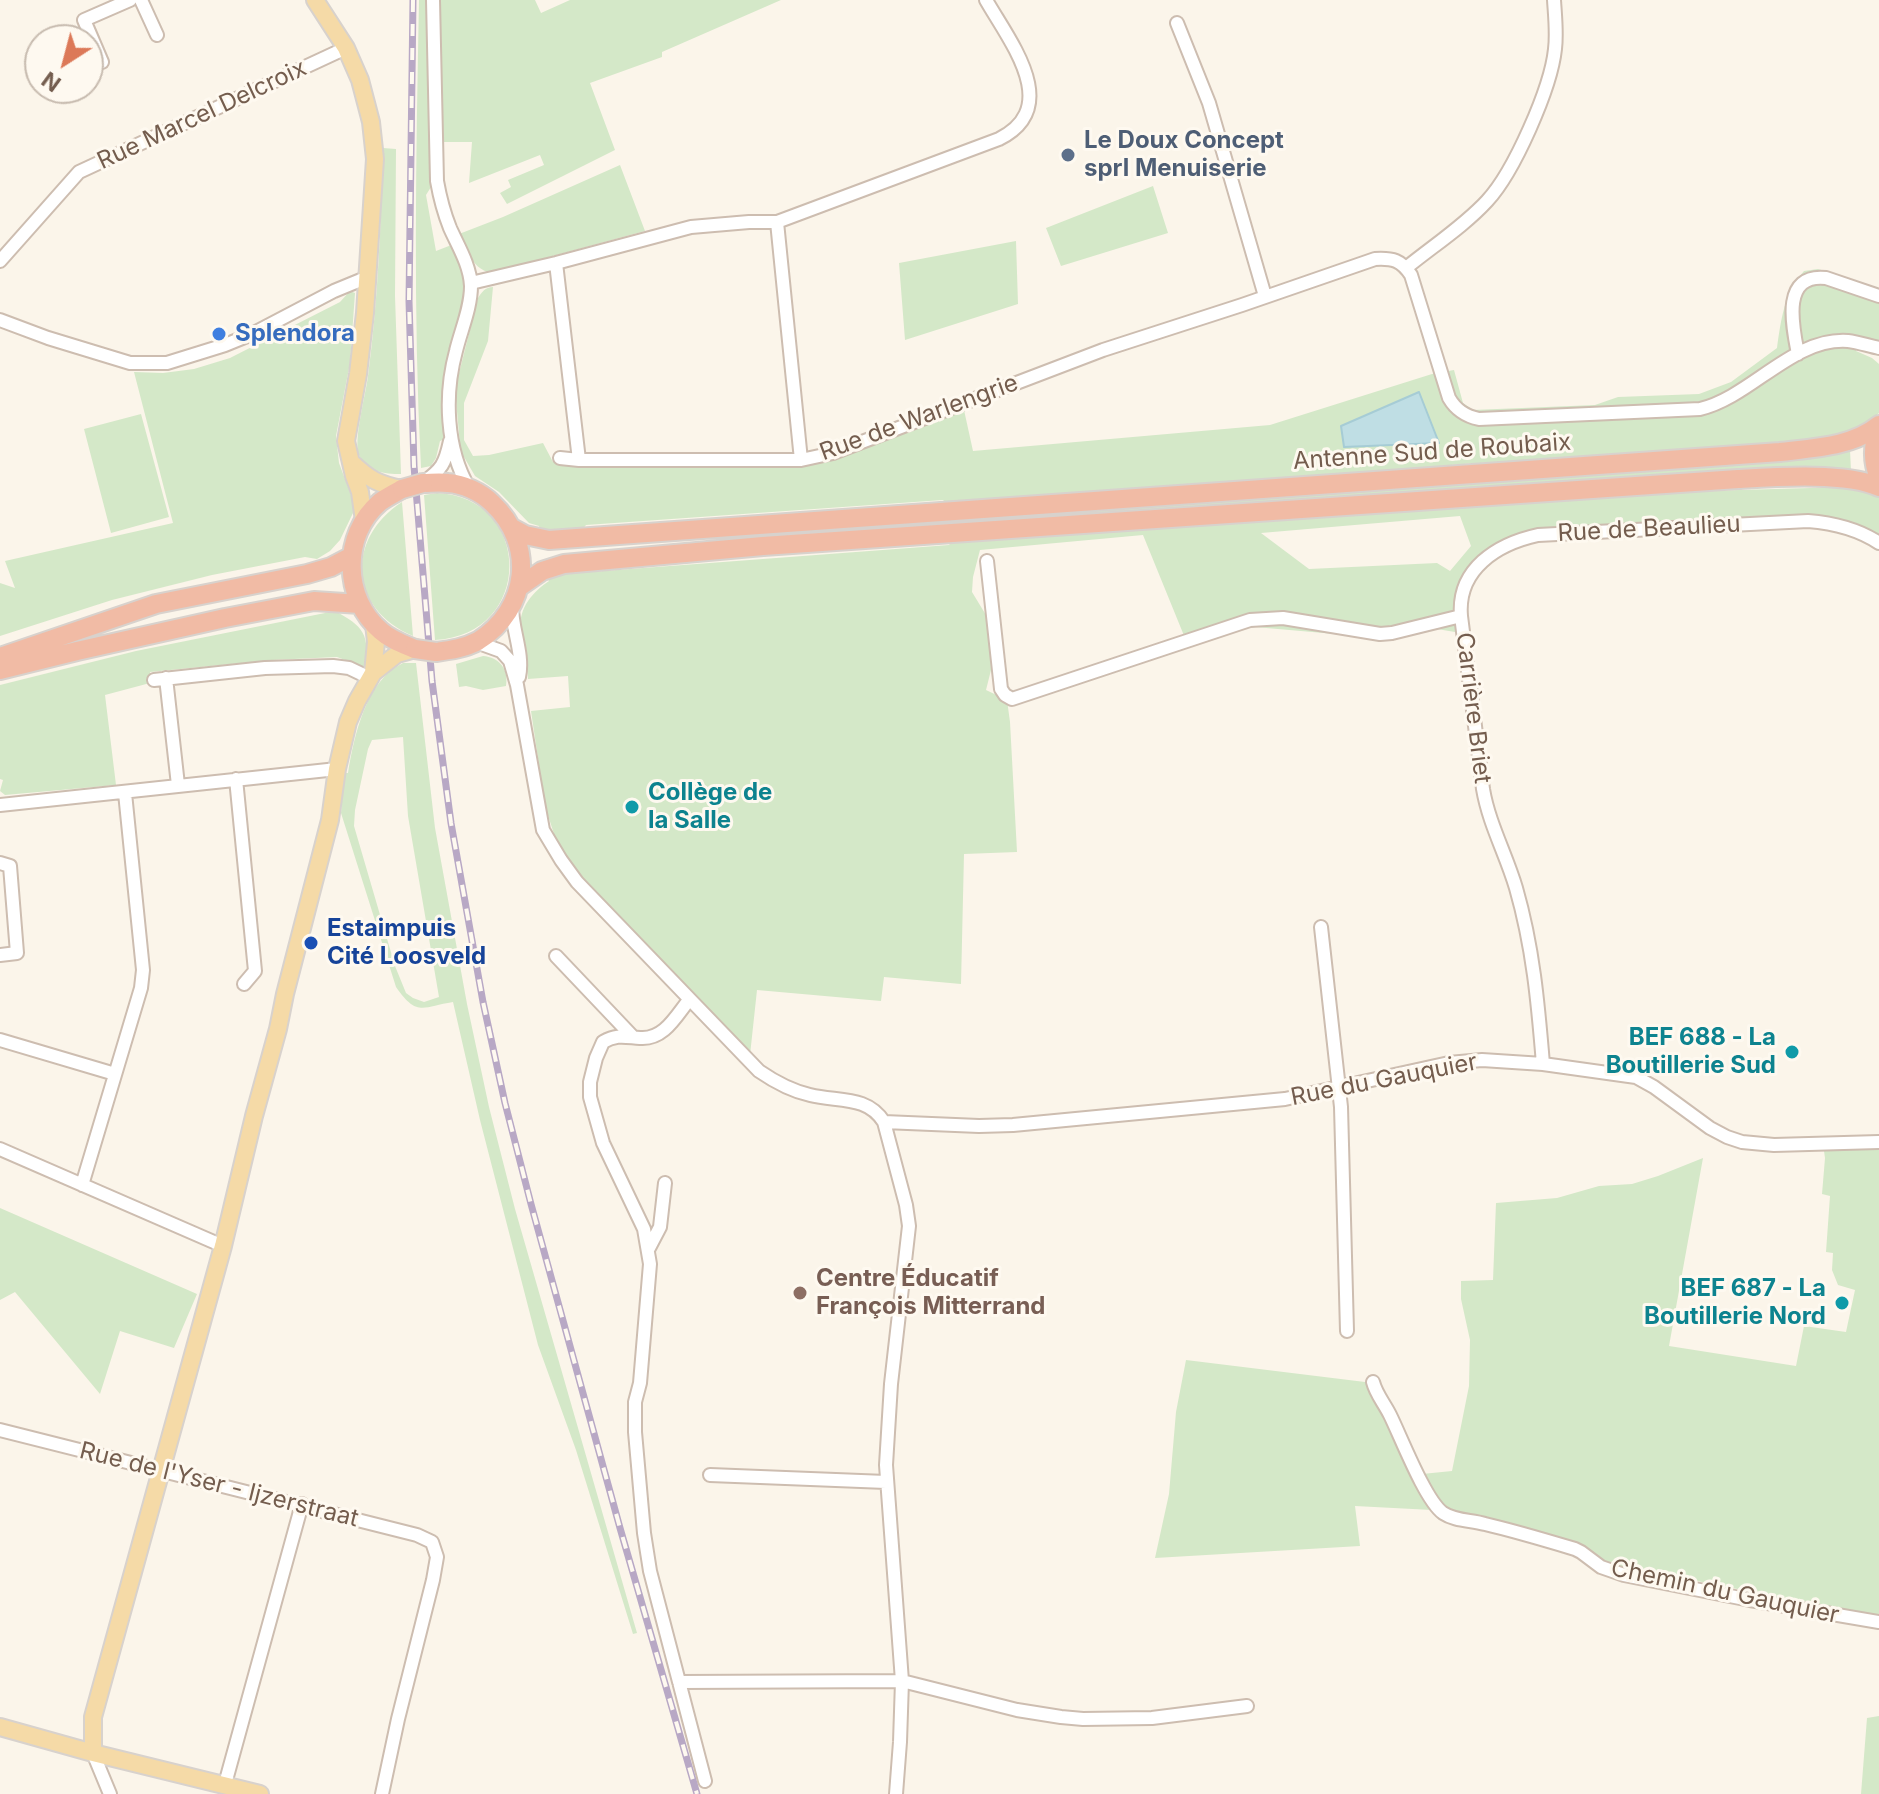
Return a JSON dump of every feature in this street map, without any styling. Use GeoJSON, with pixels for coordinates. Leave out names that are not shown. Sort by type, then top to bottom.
{"type":"FeatureCollection","features":[{"type":"Feature","properties":{"kind":"highway"},"geometry":{"type":"LineString","coordinates":[[1879,427],[1873,452],[1879,478]]}},
{"type":"Feature","properties":{"kind":"highway","name":"Antenne Sud de Roubaix"},"geometry":{"type":"LineString","coordinates":[[512,528],[525,535],[549,540],[1780,452],[1845,442],[1879,427]]}},
{"type":"Feature","properties":{"kind":"highway","name":"Antenne Sud de Roubaix"},"geometry":{"type":"LineString","coordinates":[[519,587],[542,571],[564,564],[763,546],[1750,478],[1843,479],[1879,487]]}},
{"type":"Feature","properties":{"kind":"highway"},"geometry":{"type":"LineString","coordinates":[[423,483],[449,483],[469,488],[487,498],[512,528],[521,557],[519,587],[512,607],[496,627],[476,642],[436,652],[415,649],[390,638],[374,624],[360,604],[352,580],[354,544],[364,521],[380,503],[402,489],[423,483]]}},
{"type":"Feature","properties":{"kind":"highway"},"geometry":{"type":"LineString","coordinates":[[0,657],[156,604],[307,574],[331,567],[352,556]]}},
{"type":"Feature","properties":{"kind":"highway"},"geometry":{"type":"LineString","coordinates":[[0,670],[225,618],[314,601],[360,604]]}},
{"type":"Feature","properties":{"kind":"main road"},"geometry":{"type":"LineString","coordinates":[[315,0],[346,48],[360,80],[371,122],[375,159],[368,277],[358,374],[346,441],[360,492],[364,521]]}},
{"type":"Feature","properties":{"kind":"main road"},"geometry":{"type":"LineString","coordinates":[[351,462],[381,485],[402,489]]}},
{"type":"Feature","properties":{"kind":"main road"},"geometry":{"type":"LineString","coordinates":[[93,1753],[93,1717],[223,1246],[330,820],[348,722],[372,675],[376,642],[374,624]]}},
{"type":"Feature","properties":{"kind":"main road"},"geometry":{"type":"LineString","coordinates":[[372,675],[397,654],[415,649]]}},
{"type":"Feature","properties":{"kind":"main road"},"geometry":{"type":"LineString","coordinates":[[0,1727],[260,1794]]}},
{"type":"Feature","properties":{"kind":"street"},"geometry":{"type":"LineString","coordinates":[[86,24],[84,20],[130,0]]}},
{"type":"Feature","properties":{"kind":"street"},"geometry":{"type":"LineString","coordinates":[[141,0],[157,35]]}},
{"type":"Feature","properties":{"kind":"street"},"geometry":{"type":"LineString","coordinates":[[433,0],[437,181],[441,206],[464,256],[471,283],[469,304],[454,355],[449,396],[451,438],[469,488]]}},
{"type":"Feature","properties":{"kind":"street"},"geometry":{"type":"LineString","coordinates":[[471,283],[691,227],[777,222],[1010,134],[1028,111],[1029,83],[1024,68],[986,0]]}},
{"type":"Feature","properties":{"kind":"street"},"geometry":{"type":"LineString","coordinates":[[1406,268],[1476,212],[1496,191],[1507,173],[1541,101],[1553,63],[1556,28],[1554,0]]}},
{"type":"Feature","properties":{"kind":"street"},"geometry":{"type":"LineString","coordinates":[[1177,23],[1209,103],[1265,296],[1375,259],[1400,262],[1413,281],[1449,398],[1465,415],[1479,419],[1700,409],[1731,397],[1798,354],[1831,343],[1848,341],[1879,351]]}},
{"type":"Feature","properties":{"kind":"street","name":"Rue Marcel Delcroix"},"geometry":{"type":"LineString","coordinates":[[0,261],[79,172],[346,48]]}},
{"type":"Feature","properties":{"kind":"street"},"geometry":{"type":"LineString","coordinates":[[777,222],[801,460]]}},
{"type":"Feature","properties":{"kind":"street"},"geometry":{"type":"LineString","coordinates":[[556,263],[579,460]]}},
{"type":"Feature","properties":{"kind":"street"},"geometry":{"type":"LineString","coordinates":[[0,320],[130,363],[167,363],[252,334],[334,291],[368,277]]}},
{"type":"Feature","properties":{"kind":"street"},"geometry":{"type":"LineString","coordinates":[[1798,354],[1792,304],[1797,291],[1806,281],[1826,278],[1879,296]]}},
{"type":"Feature","properties":{"kind":"street","name":"Rue de Warlengrie"},"geometry":{"type":"LineString","coordinates":[[560,458],[801,460],[848,448],[1103,350],[1265,296]]}},
{"type":"Feature","properties":{"kind":"street"},"geometry":{"type":"LineString","coordinates":[[423,483],[445,461],[451,438]]}},
{"type":"Feature","properties":{"kind":"street","name":"Rue de Beaulieu"},"geometry":{"type":"LineString","coordinates":[[1461,616],[1464,586],[1479,564],[1508,544],[1538,535],[1808,521],[1827,522],[1858,531],[1879,543]]}},
{"type":"Feature","properties":{"kind":"street","name":"Carrière Briet"},"geometry":{"type":"LineString","coordinates":[[987,561],[1001,689],[1012,699],[1250,620],[1283,618],[1380,634],[1461,616],[1483,789],[1488,815],[1511,871],[1536,976],[1543,1064]]}},
{"type":"Feature","properties":{"kind":"street"},"geometry":{"type":"LineString","coordinates":[[512,607],[512,625],[521,669],[517,685]]}},
{"type":"Feature","properties":{"kind":"street"},"geometry":{"type":"LineString","coordinates":[[476,642],[501,651],[510,661],[543,830],[577,882],[748,1061],[767,1077],[809,1095],[865,1104],[876,1111],[884,1122],[909,1226],[888,1417],[886,1482],[902,1681],[896,1794]]}},
{"type":"Feature","properties":{"kind":"street"},"geometry":{"type":"LineString","coordinates":[[178,785],[160,679],[265,668],[333,666],[372,675]]}},
{"type":"Feature","properties":{"kind":"street"},"geometry":{"type":"LineString","coordinates":[[0,805],[337,769]]}},
{"type":"Feature","properties":{"kind":"street"},"geometry":{"type":"LineString","coordinates":[[236,779],[255,971],[244,984]]}},
{"type":"Feature","properties":{"kind":"street"},"geometry":{"type":"LineString","coordinates":[[82,1185],[141,988],[143,970],[125,793]]}},
{"type":"Feature","properties":{"kind":"street"},"geometry":{"type":"LineString","coordinates":[[0,863],[10,866],[17,953],[0,955]]}},
{"type":"Feature","properties":{"kind":"street"},"geometry":{"type":"LineString","coordinates":[[1321,927],[1341,1107],[1347,1331]]}},
{"type":"Feature","properties":{"kind":"street"},"geometry":{"type":"LineString","coordinates":[[556,956],[632,1036]]}},
{"type":"Feature","properties":{"kind":"street"},"geometry":{"type":"LineString","coordinates":[[689,1000],[665,1030],[652,1037],[618,1036],[603,1042],[590,1082],[590,1097],[603,1143],[644,1229],[649,1248],[650,1282],[640,1383],[635,1402],[641,1506],[650,1571],[705,1781]]}},
{"type":"Feature","properties":{"kind":"street"},"geometry":{"type":"LineString","coordinates":[[0,1040],[115,1074]]}},
{"type":"Feature","properties":{"kind":"street","name":"Rue du Gauquier"},"geometry":{"type":"LineString","coordinates":[[884,1122],[1013,1125],[1285,1099],[1466,1061],[1509,1061],[1636,1077],[1710,1128],[1742,1142],[1774,1145],[1879,1142]]}},
{"type":"Feature","properties":{"kind":"street"},"geometry":{"type":"LineString","coordinates":[[0,1149],[223,1246]]}},
{"type":"Feature","properties":{"kind":"street"},"geometry":{"type":"LineString","coordinates":[[649,1248],[660,1227],[665,1183]]}},
{"type":"Feature","properties":{"kind":"street","name":"Chemin du Gauquier"},"geometry":{"type":"LineString","coordinates":[[1373,1382],[1434,1503],[1450,1517],[1575,1549],[1601,1567],[1624,1575],[1879,1622]]}},
{"type":"Feature","properties":{"kind":"street","name":"Rue de l'Yser - Ijzerstraat"},"geometry":{"type":"LineString","coordinates":[[0,1430],[302,1504],[417,1535],[432,1542],[437,1557],[433,1580],[382,1794]]}},
{"type":"Feature","properties":{"kind":"street"},"geometry":{"type":"LineString","coordinates":[[710,1475],[886,1482]]}},
{"type":"Feature","properties":{"kind":"street"},"geometry":{"type":"LineString","coordinates":[[225,1784],[302,1504]]}},
{"type":"Feature","properties":{"kind":"street"},"geometry":{"type":"LineString","coordinates":[[679,1682],[902,1681],[1001,1706],[1061,1717],[1152,1718],[1247,1706]]}},
{"type":"Feature","properties":{"kind":"street"},"geometry":{"type":"LineString","coordinates":[[93,1753],[110,1794]]}},
{"type":"Feature","properties":{"kind":"green space"},"geometry":{"type":"Polygon","coordinates":[[[419,0],[429,0],[431,187],[426,195],[436,251],[454,244],[464,289],[444,386],[445,439],[440,441],[431,466],[421,468],[416,292],[419,0]]]}},
{"type":"Feature","properties":{"kind":"green space"},"geometry":{"type":"Polygon","coordinates":[[[436,0],[535,0],[541,13],[570,0],[781,0],[662,52],[662,57],[590,83],[615,150],[507,204],[500,193],[511,187],[508,180],[544,165],[540,155],[469,183],[472,142],[439,142],[436,0]]]}},
{"type":"Feature","properties":{"kind":"green space"},"geometry":{"type":"Polygon","coordinates":[[[383,148],[396,149],[395,296],[401,474],[371,468],[362,461],[358,448],[374,319],[383,148]]]}},
{"type":"Feature","properties":{"kind":"green space"},"geometry":{"type":"Polygon","coordinates":[[[620,165],[645,231],[490,273],[478,267],[470,257],[459,234],[620,165]]]}},
{"type":"Feature","properties":{"kind":"green space"},"geometry":{"type":"Polygon","coordinates":[[[1153,186],[1168,233],[1061,266],[1046,228],[1153,186]]]}},
{"type":"Feature","properties":{"kind":"green space"},"geometry":{"type":"Polygon","coordinates":[[[1016,241],[1018,304],[905,340],[899,263],[1016,241]]]}},
{"type":"Feature","properties":{"kind":"green space"},"geometry":{"type":"Polygon","coordinates":[[[1818,269],[1879,289],[1879,344],[1860,338],[1856,351],[1879,364],[1879,413],[1846,436],[1745,447],[1464,464],[948,505],[943,500],[586,525],[582,530],[540,531],[539,526],[529,523],[499,492],[475,476],[461,456],[455,389],[478,298],[490,287],[493,287],[488,341],[464,403],[464,440],[473,456],[543,443],[553,462],[782,467],[812,464],[851,453],[964,410],[973,451],[1270,425],[1432,374],[1454,370],[1463,403],[1473,410],[1595,405],[1618,397],[1699,394],[1731,382],[1777,348],[1782,317],[1792,288],[1804,271],[1818,269]]]}},
{"type":"Feature","properties":{"kind":"green space"},"geometry":{"type":"Polygon","coordinates":[[[350,291],[355,293],[350,363],[336,436],[339,463],[354,503],[353,513],[340,540],[330,551],[317,559],[305,557],[212,575],[112,600],[0,636],[0,583],[15,588],[5,561],[173,523],[134,372],[163,373],[194,369],[230,358],[340,302],[350,291]]]}},
{"type":"Feature","properties":{"kind":"green space"},"geometry":{"type":"Polygon","coordinates":[[[141,414],[169,517],[111,533],[84,429],[141,414]]]}},
{"type":"Feature","properties":{"kind":"green space"},"geometry":{"type":"Polygon","coordinates":[[[1850,449],[1851,472],[1786,469],[1695,473],[988,523],[988,514],[1850,449]]]}},
{"type":"Feature","properties":{"kind":"green space"},"geometry":{"type":"Polygon","coordinates":[[[1846,487],[1874,494],[1879,498],[1879,550],[1851,535],[1821,527],[1546,538],[1501,554],[1481,568],[1474,577],[1469,593],[1468,626],[1455,632],[1431,628],[1358,636],[1255,627],[1187,643],[1143,535],[980,550],[972,592],[989,620],[991,670],[986,690],[1007,700],[1017,852],[964,854],[961,984],[884,977],[881,1001],[757,990],[750,1055],[577,872],[554,834],[545,806],[531,711],[570,707],[568,676],[528,679],[521,621],[528,601],[552,575],[584,569],[590,572],[949,545],[952,541],[1667,492],[1846,487]],[[1460,516],[1261,533],[1309,569],[1437,563],[1450,571],[1471,546],[1460,516]]]}},
{"type":"Feature","properties":{"kind":"green space"},"geometry":{"type":"Polygon","coordinates":[[[437,493],[469,500],[491,517],[505,540],[510,566],[505,592],[491,615],[468,632],[435,640],[424,495],[437,493]]]}},
{"type":"Feature","properties":{"kind":"green space"},"geometry":{"type":"Polygon","coordinates":[[[402,502],[413,636],[392,624],[376,609],[366,591],[362,573],[364,554],[371,535],[383,517],[402,502]]]}},
{"type":"Feature","properties":{"kind":"green space"},"geometry":{"type":"Polygon","coordinates":[[[335,611],[363,633],[366,647],[364,667],[337,657],[150,672],[150,683],[105,695],[116,785],[5,795],[0,791],[3,780],[0,779],[0,685],[136,651],[335,611]]]}},
{"type":"Feature","properties":{"kind":"green space"},"geometry":{"type":"Polygon","coordinates":[[[483,656],[502,665],[506,686],[483,690],[459,687],[456,664],[483,656]]]}},
{"type":"Feature","properties":{"kind":"green space"},"geometry":{"type":"Polygon","coordinates":[[[403,663],[416,663],[435,828],[489,1107],[515,1209],[637,1633],[633,1634],[576,1450],[538,1345],[453,1002],[421,1008],[409,1003],[396,987],[341,813],[344,773],[348,773],[358,726],[371,696],[390,671],[403,663]],[[403,737],[372,740],[354,826],[395,966],[406,993],[424,1002],[439,997],[408,816],[403,737]]]}},
{"type":"Feature","properties":{"kind":"green space"},"geometry":{"type":"Polygon","coordinates":[[[1879,1148],[1879,1617],[1606,1563],[1587,1548],[1446,1512],[1422,1474],[1452,1471],[1469,1386],[1470,1340],[1461,1299],[1461,1281],[1493,1280],[1496,1203],[1557,1198],[1599,1186],[1632,1184],[1703,1158],[1669,1346],[1796,1366],[1804,1326],[1846,1332],[1855,1290],[1838,1285],[1832,1270],[1833,1253],[1826,1252],[1830,1196],[1822,1194],[1824,1151],[1879,1148]]]}},
{"type":"Feature","properties":{"kind":"green space"},"geometry":{"type":"Polygon","coordinates":[[[0,1208],[197,1294],[174,1348],[120,1331],[100,1394],[15,1292],[0,1300],[0,1208]]]}},
{"type":"Feature","properties":{"kind":"green space"},"geometry":{"type":"Polygon","coordinates":[[[1186,1360],[1365,1382],[1432,1510],[1355,1506],[1360,1546],[1155,1558],[1169,1494],[1176,1412],[1186,1360]]]}},
{"type":"Feature","properties":{"kind":"green space"},"geometry":{"type":"Polygon","coordinates":[[[1879,1716],[1879,1794],[1861,1794],[1867,1718],[1879,1716]]]}},
{"type":"Feature","properties":{"kind":"water"},"geometry":{"type":"Polygon","coordinates":[[[1419,392],[1439,443],[1344,447],[1341,426],[1419,392]]]}},
{"type":"Feature","properties":{"kind":"railway"},"geometry":{"type":"LineString","coordinates":[[413,0],[409,301],[414,466],[432,681],[451,823],[483,1002],[505,1103],[620,1528],[697,1794]]}},
{"type":"Feature","properties":{"kind":"place","name":"Le Doux Concept sprl Menuiserie"},"geometry":{"type":"Point","coordinates":[1068,155]}},
{"type":"Feature","properties":{"kind":"place","name":"Splendora"},"geometry":{"type":"Point","coordinates":[219,334]}},
{"type":"Feature","properties":{"kind":"place","name":"Collège de la Salle"},"geometry":{"type":"Point","coordinates":[632,807]}},
{"type":"Feature","properties":{"kind":"place","name":"Estaimpuis Cité Loosveld"},"geometry":{"type":"Point","coordinates":[311,943]}},
{"type":"Feature","properties":{"kind":"place","name":"BEF 688 - La Boutillerie Sud"},"geometry":{"type":"Point","coordinates":[1792,1052]}},
{"type":"Feature","properties":{"kind":"place","name":"Centre Éducatif François Mitterrand"},"geometry":{"type":"Point","coordinates":[800,1293]}},
{"type":"Feature","properties":{"kind":"place","name":"BEF 687 - La Boutillerie Nord"},"geometry":{"type":"Point","coordinates":[1842,1303]}}]}
